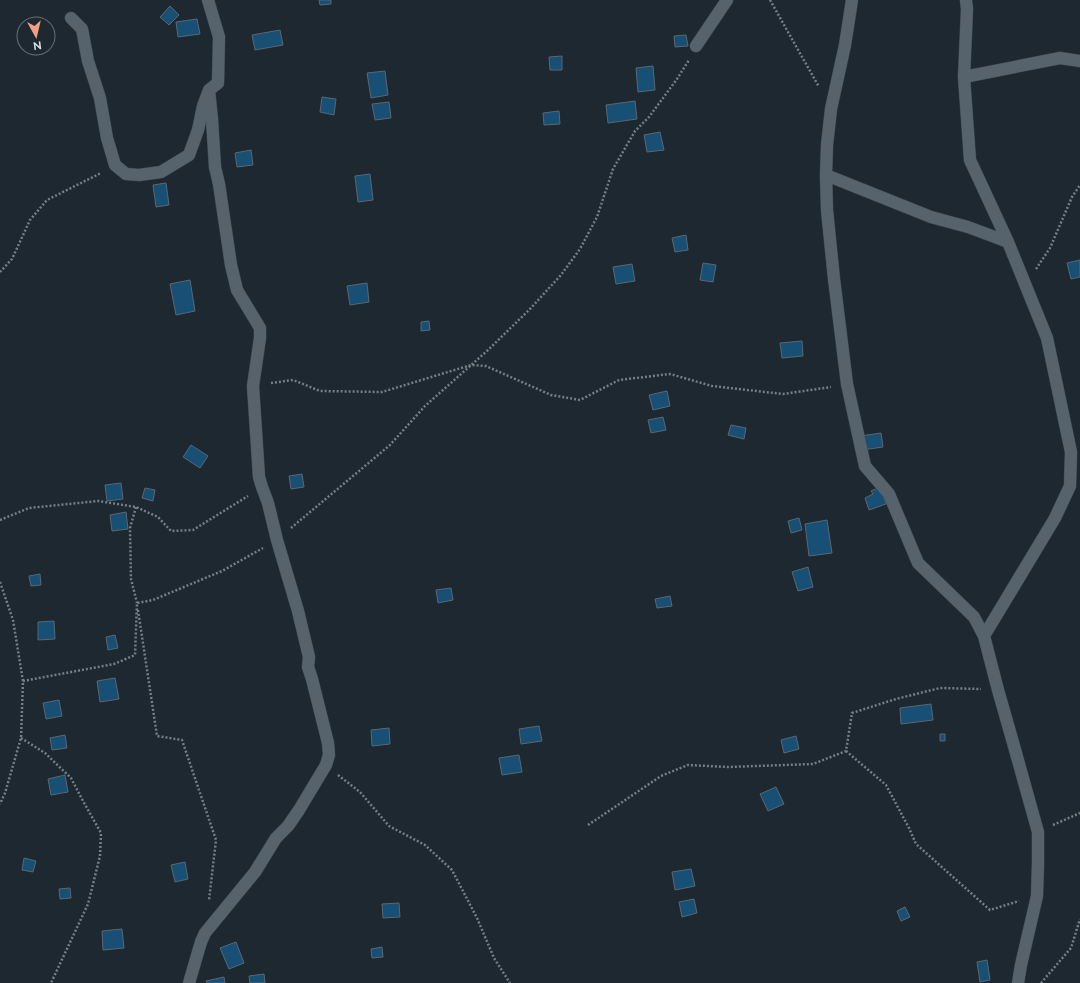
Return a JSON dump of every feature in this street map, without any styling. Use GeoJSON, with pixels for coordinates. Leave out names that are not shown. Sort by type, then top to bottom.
{"type":"FeatureCollection","features":[{"type":"Feature","properties":{"kind":"street"},"geometry":{"type":"LineString","coordinates":[[71,18],[82,29],[88,61],[100,98],[107,138],[115,165],[126,174],[139,175],[161,172],[189,155],[198,130],[208,90],[218,83],[219,37],[208,0]]}},
{"type":"Feature","properties":{"kind":"street"},"geometry":{"type":"LineString","coordinates":[[694,50],[727,0]]}},
{"type":"Feature","properties":{"kind":"street"},"geometry":{"type":"LineString","coordinates":[[852,0],[845,45],[831,109],[827,145],[826,175],[827,210],[847,384],[865,466],[889,494],[918,563],[974,617],[984,636],[1038,832],[1037,896],[1018,983]]}},
{"type":"Feature","properties":{"kind":"street"},"geometry":{"type":"LineString","coordinates":[[966,0],[967,9],[964,77],[970,160],[1008,242],[1047,338],[1071,452],[1070,486],[1055,518],[984,636]]}},
{"type":"Feature","properties":{"kind":"street"},"geometry":{"type":"LineString","coordinates":[[964,77],[1060,58],[1080,61]]}},
{"type":"Feature","properties":{"kind":"street"},"geometry":{"type":"LineString","coordinates":[[189,983],[205,933],[255,872],[276,838],[288,826],[326,765],[329,755],[328,743],[308,667],[309,657],[298,611],[277,540],[268,503],[259,477],[253,386],[260,328],[237,290],[231,265],[215,166],[212,119],[208,90]]}},
{"type":"Feature","properties":{"kind":"street"},"geometry":{"type":"LineString","coordinates":[[826,175],[931,217],[968,227],[1008,242]]}},
{"type":"Feature","properties":{"kind":"path"},"geometry":{"type":"LineString","coordinates":[[770,0],[831,109]]}},
{"type":"Feature","properties":{"kind":"path"},"geometry":{"type":"LineString","coordinates":[[137,603],[153,600],[222,571],[277,540],[390,445],[424,406],[487,351],[530,309],[561,275],[580,249],[597,217],[613,169],[634,131],[649,117],[677,80],[694,50]]}},
{"type":"Feature","properties":{"kind":"path"},"geometry":{"type":"LineString","coordinates":[[0,272],[12,259],[30,220],[47,200],[115,165]]}},
{"type":"Feature","properties":{"kind":"path"},"geometry":{"type":"LineString","coordinates":[[1026,287],[1050,248],[1072,197],[1080,185]]}},
{"type":"Feature","properties":{"kind":"path"},"geometry":{"type":"LineString","coordinates":[[253,386],[293,380],[320,391],[382,392],[471,365],[486,366],[551,395],[580,400],[619,380],[670,374],[712,386],[783,394],[847,384]]}},
{"type":"Feature","properties":{"kind":"path"},"geometry":{"type":"LineString","coordinates":[[0,520],[29,508],[98,501],[136,507],[158,517],[170,532],[193,530],[262,487]]}},
{"type":"Feature","properties":{"kind":"path"},"geometry":{"type":"LineString","coordinates":[[136,507],[130,528],[131,579],[137,603],[157,736],[182,740],[216,840],[209,902]]}},
{"type":"Feature","properties":{"kind":"path"},"geometry":{"type":"LineString","coordinates":[[0,582],[13,620],[23,681],[20,738],[5,793],[0,804]]}},
{"type":"Feature","properties":{"kind":"path"},"geometry":{"type":"LineString","coordinates":[[23,681],[114,664],[135,655],[137,603]]}},
{"type":"Feature","properties":{"kind":"path"},"geometry":{"type":"LineString","coordinates":[[846,751],[852,713],[896,699],[940,688],[998,690]]}},
{"type":"Feature","properties":{"kind":"path"},"geometry":{"type":"LineString","coordinates":[[20,738],[45,753],[72,778],[101,833],[100,856],[88,904],[50,983]]}},
{"type":"Feature","properties":{"kind":"path"},"geometry":{"type":"LineString","coordinates":[[588,825],[661,776],[688,765],[728,767],[813,764],[846,751]]}},
{"type":"Feature","properties":{"kind":"path"},"geometry":{"type":"LineString","coordinates":[[846,751],[886,785],[916,844],[990,910],[1037,896]]}},
{"type":"Feature","properties":{"kind":"path"},"geometry":{"type":"LineString","coordinates":[[326,765],[360,792],[389,826],[425,845],[452,870],[477,918],[494,958],[510,983]]}},
{"type":"Feature","properties":{"kind":"path"},"geometry":{"type":"LineString","coordinates":[[1038,832],[1080,812]]}},
{"type":"Feature","properties":{"kind":"path"},"geometry":{"type":"LineString","coordinates":[[1041,983],[1071,948],[1080,919]]}},
{"type":"Feature","properties":{"kind":"building"},"geometry":{"type":"Polygon","coordinates":[[[319,0],[331,0],[331,4],[320,5],[319,0]]]}},
{"type":"Feature","properties":{"kind":"building"},"geometry":{"type":"Polygon","coordinates":[[[170,6],[179,15],[169,25],[160,17],[170,6]]]}},
{"type":"Feature","properties":{"kind":"building"},"geometry":{"type":"Polygon","coordinates":[[[197,19],[200,34],[178,37],[176,22],[197,19]]]}},
{"type":"Feature","properties":{"kind":"building"},"geometry":{"type":"Polygon","coordinates":[[[280,30],[283,45],[255,50],[252,35],[280,30]]]}},
{"type":"Feature","properties":{"kind":"building"},"geometry":{"type":"Polygon","coordinates":[[[686,35],[688,46],[675,47],[674,36],[686,35]]]}},
{"type":"Feature","properties":{"kind":"building"},"geometry":{"type":"Polygon","coordinates":[[[562,56],[562,70],[550,70],[549,57],[562,56]]]}},
{"type":"Feature","properties":{"kind":"building"},"geometry":{"type":"Polygon","coordinates":[[[653,66],[655,90],[638,92],[636,68],[653,66]]]}},
{"type":"Feature","properties":{"kind":"building"},"geometry":{"type":"Polygon","coordinates":[[[385,71],[388,95],[371,98],[367,73],[385,71]]]}},
{"type":"Feature","properties":{"kind":"building"},"geometry":{"type":"Polygon","coordinates":[[[322,97],[336,99],[334,115],[320,112],[322,97]]]}},
{"type":"Feature","properties":{"kind":"building"},"geometry":{"type":"Polygon","coordinates":[[[635,101],[637,119],[608,123],[606,105],[635,101]]]}},
{"type":"Feature","properties":{"kind":"building"},"geometry":{"type":"Polygon","coordinates":[[[389,102],[391,118],[375,120],[372,104],[389,102]]]}},
{"type":"Feature","properties":{"kind":"building"},"geometry":{"type":"Polygon","coordinates":[[[559,111],[560,124],[544,125],[543,113],[559,111]]]}},
{"type":"Feature","properties":{"kind":"building"},"geometry":{"type":"Polygon","coordinates":[[[660,132],[664,150],[647,152],[644,135],[660,132]]]}},
{"type":"Feature","properties":{"kind":"building"},"geometry":{"type":"Polygon","coordinates":[[[251,150],[253,165],[237,167],[235,153],[251,150]]]}},
{"type":"Feature","properties":{"kind":"building"},"geometry":{"type":"Polygon","coordinates":[[[370,174],[373,200],[358,202],[355,176],[370,174]]]}},
{"type":"Feature","properties":{"kind":"building"},"geometry":{"type":"Polygon","coordinates":[[[166,183],[169,205],[156,207],[153,185],[166,183]]]}},
{"type":"Feature","properties":{"kind":"building"},"geometry":{"type":"Polygon","coordinates":[[[686,235],[688,250],[675,252],[672,238],[686,235]]]}},
{"type":"Feature","properties":{"kind":"building"},"geometry":{"type":"Polygon","coordinates":[[[1080,260],[1080,277],[1071,279],[1067,263],[1080,260]]]}},
{"type":"Feature","properties":{"kind":"building"},"geometry":{"type":"Polygon","coordinates":[[[703,263],[716,265],[713,282],[700,280],[703,263]]]}},
{"type":"Feature","properties":{"kind":"building"},"geometry":{"type":"Polygon","coordinates":[[[632,264],[635,281],[616,284],[613,267],[632,264]]]}},
{"type":"Feature","properties":{"kind":"building"},"geometry":{"type":"Polygon","coordinates":[[[190,280],[195,311],[176,315],[170,284],[190,280]]]}},
{"type":"Feature","properties":{"kind":"building"},"geometry":{"type":"Polygon","coordinates":[[[367,283],[369,302],[350,305],[347,286],[367,283]]]}},
{"type":"Feature","properties":{"kind":"building"},"geometry":{"type":"Polygon","coordinates":[[[429,321],[430,330],[421,331],[421,322],[429,321]]]}},
{"type":"Feature","properties":{"kind":"building"},"geometry":{"type":"Polygon","coordinates":[[[802,341],[803,356],[782,358],[780,343],[802,341]]]}},
{"type":"Feature","properties":{"kind":"building"},"geometry":{"type":"Polygon","coordinates":[[[667,391],[670,406],[653,410],[649,395],[667,391]]]}},
{"type":"Feature","properties":{"kind":"building"},"geometry":{"type":"Polygon","coordinates":[[[663,417],[666,430],[651,433],[648,420],[663,417]]]}},
{"type":"Feature","properties":{"kind":"building"},"geometry":{"type":"Polygon","coordinates":[[[731,425],[746,428],[744,439],[728,435],[731,425]]]}},
{"type":"Feature","properties":{"kind":"building"},"geometry":{"type":"Polygon","coordinates":[[[881,433],[883,447],[862,450],[860,436],[881,433]]]}},
{"type":"Feature","properties":{"kind":"building"},"geometry":{"type":"Polygon","coordinates":[[[191,445],[208,456],[200,468],[183,457],[191,445]]]}},
{"type":"Feature","properties":{"kind":"building"},"geometry":{"type":"Polygon","coordinates":[[[302,474],[304,487],[291,489],[289,476],[302,474]]]}},
{"type":"Feature","properties":{"kind":"building"},"geometry":{"type":"Polygon","coordinates":[[[121,483],[123,499],[107,501],[105,485],[121,483]]]}},
{"type":"Feature","properties":{"kind":"building"},"geometry":{"type":"Polygon","coordinates":[[[880,487],[886,504],[869,510],[865,498],[873,494],[871,491],[880,487]]]}},
{"type":"Feature","properties":{"kind":"building"},"geometry":{"type":"Polygon","coordinates":[[[145,488],[155,490],[153,501],[142,498],[145,488]]]}},
{"type":"Feature","properties":{"kind":"building"},"geometry":{"type":"Polygon","coordinates":[[[126,512],[128,529],[112,531],[110,515],[126,512]]]}},
{"type":"Feature","properties":{"kind":"building"},"geometry":{"type":"Polygon","coordinates":[[[799,518],[802,530],[791,533],[788,521],[799,518]]]}},
{"type":"Feature","properties":{"kind":"building"},"geometry":{"type":"Polygon","coordinates":[[[827,520],[832,553],[809,556],[805,524],[827,520]]]}},
{"type":"Feature","properties":{"kind":"building"},"geometry":{"type":"Polygon","coordinates":[[[808,567],[813,587],[798,591],[792,572],[808,567]]]}},
{"type":"Feature","properties":{"kind":"building"},"geometry":{"type":"Polygon","coordinates":[[[40,574],[41,585],[31,586],[29,576],[40,574]]]}},
{"type":"Feature","properties":{"kind":"building"},"geometry":{"type":"Polygon","coordinates":[[[451,588],[453,600],[438,603],[436,590],[451,588]]]}},
{"type":"Feature","properties":{"kind":"building"},"geometry":{"type":"Polygon","coordinates":[[[670,596],[672,606],[657,608],[655,599],[670,596]]]}},
{"type":"Feature","properties":{"kind":"building"},"geometry":{"type":"Polygon","coordinates":[[[54,621],[55,639],[38,640],[38,622],[54,621]]]}},
{"type":"Feature","properties":{"kind":"building"},"geometry":{"type":"Polygon","coordinates":[[[115,635],[118,648],[108,650],[106,637],[115,635]]]}},
{"type":"Feature","properties":{"kind":"building"},"geometry":{"type":"Polygon","coordinates":[[[115,678],[119,699],[100,702],[97,681],[115,678]]]}},
{"type":"Feature","properties":{"kind":"building"},"geometry":{"type":"Polygon","coordinates":[[[59,700],[62,716],[46,719],[43,703],[59,700]]]}},
{"type":"Feature","properties":{"kind":"building"},"geometry":{"type":"Polygon","coordinates":[[[931,704],[933,720],[901,724],[900,708],[931,704]]]}},
{"type":"Feature","properties":{"kind":"building"},"geometry":{"type":"Polygon","coordinates":[[[539,726],[542,741],[521,744],[519,729],[539,726]]]}},
{"type":"Feature","properties":{"kind":"building"},"geometry":{"type":"Polygon","coordinates":[[[389,728],[390,744],[372,746],[371,730],[389,728]]]}},
{"type":"Feature","properties":{"kind":"building"},"geometry":{"type":"Polygon","coordinates":[[[940,734],[945,734],[945,741],[940,741],[940,734]]]}},
{"type":"Feature","properties":{"kind":"building"},"geometry":{"type":"Polygon","coordinates":[[[65,735],[67,748],[52,750],[50,738],[65,735]]]}},
{"type":"Feature","properties":{"kind":"building"},"geometry":{"type":"Polygon","coordinates":[[[796,736],[799,749],[784,753],[781,740],[796,736]]]}},
{"type":"Feature","properties":{"kind":"building"},"geometry":{"type":"Polygon","coordinates":[[[519,755],[522,772],[502,775],[499,758],[519,755]]]}},
{"type":"Feature","properties":{"kind":"building"},"geometry":{"type":"Polygon","coordinates":[[[65,775],[68,792],[51,795],[48,779],[65,775]]]}},
{"type":"Feature","properties":{"kind":"building"},"geometry":{"type":"Polygon","coordinates":[[[776,787],[784,804],[768,811],[760,794],[776,787]]]}},
{"type":"Feature","properties":{"kind":"building"},"geometry":{"type":"Polygon","coordinates":[[[24,858],[36,861],[33,872],[22,870],[24,858]]]}},
{"type":"Feature","properties":{"kind":"building"},"geometry":{"type":"Polygon","coordinates":[[[185,862],[188,879],[175,882],[171,865],[185,862]]]}},
{"type":"Feature","properties":{"kind":"building"},"geometry":{"type":"Polygon","coordinates":[[[691,869],[695,886],[675,890],[672,872],[691,869]]]}},
{"type":"Feature","properties":{"kind":"building"},"geometry":{"type":"Polygon","coordinates":[[[70,888],[71,898],[60,899],[59,889],[70,888]]]}},
{"type":"Feature","properties":{"kind":"building"},"geometry":{"type":"Polygon","coordinates":[[[694,899],[697,913],[682,917],[679,902],[694,899]]]}},
{"type":"Feature","properties":{"kind":"building"},"geometry":{"type":"Polygon","coordinates":[[[399,903],[400,917],[383,918],[382,904],[399,903]]]}},
{"type":"Feature","properties":{"kind":"building"},"geometry":{"type":"Polygon","coordinates":[[[905,907],[910,917],[901,921],[897,911],[905,907]]]}},
{"type":"Feature","properties":{"kind":"building"},"geometry":{"type":"Polygon","coordinates":[[[122,929],[124,948],[103,950],[102,931],[122,929]]]}},
{"type":"Feature","properties":{"kind":"building"},"geometry":{"type":"Polygon","coordinates":[[[236,942],[244,963],[229,969],[220,948],[236,942]]]}},
{"type":"Feature","properties":{"kind":"building"},"geometry":{"type":"Polygon","coordinates":[[[382,947],[383,957],[372,958],[371,949],[382,947]]]}},
{"type":"Feature","properties":{"kind":"building"},"geometry":{"type":"Polygon","coordinates":[[[987,960],[990,980],[980,982],[977,962],[987,960]]]}},
{"type":"Feature","properties":{"kind":"building"},"geometry":{"type":"Polygon","coordinates":[[[264,974],[265,983],[250,983],[249,976],[264,974]]]}},
{"type":"Feature","properties":{"kind":"building"},"geometry":{"type":"Polygon","coordinates":[[[224,977],[225,983],[207,983],[206,981],[224,977]]]}}]}
